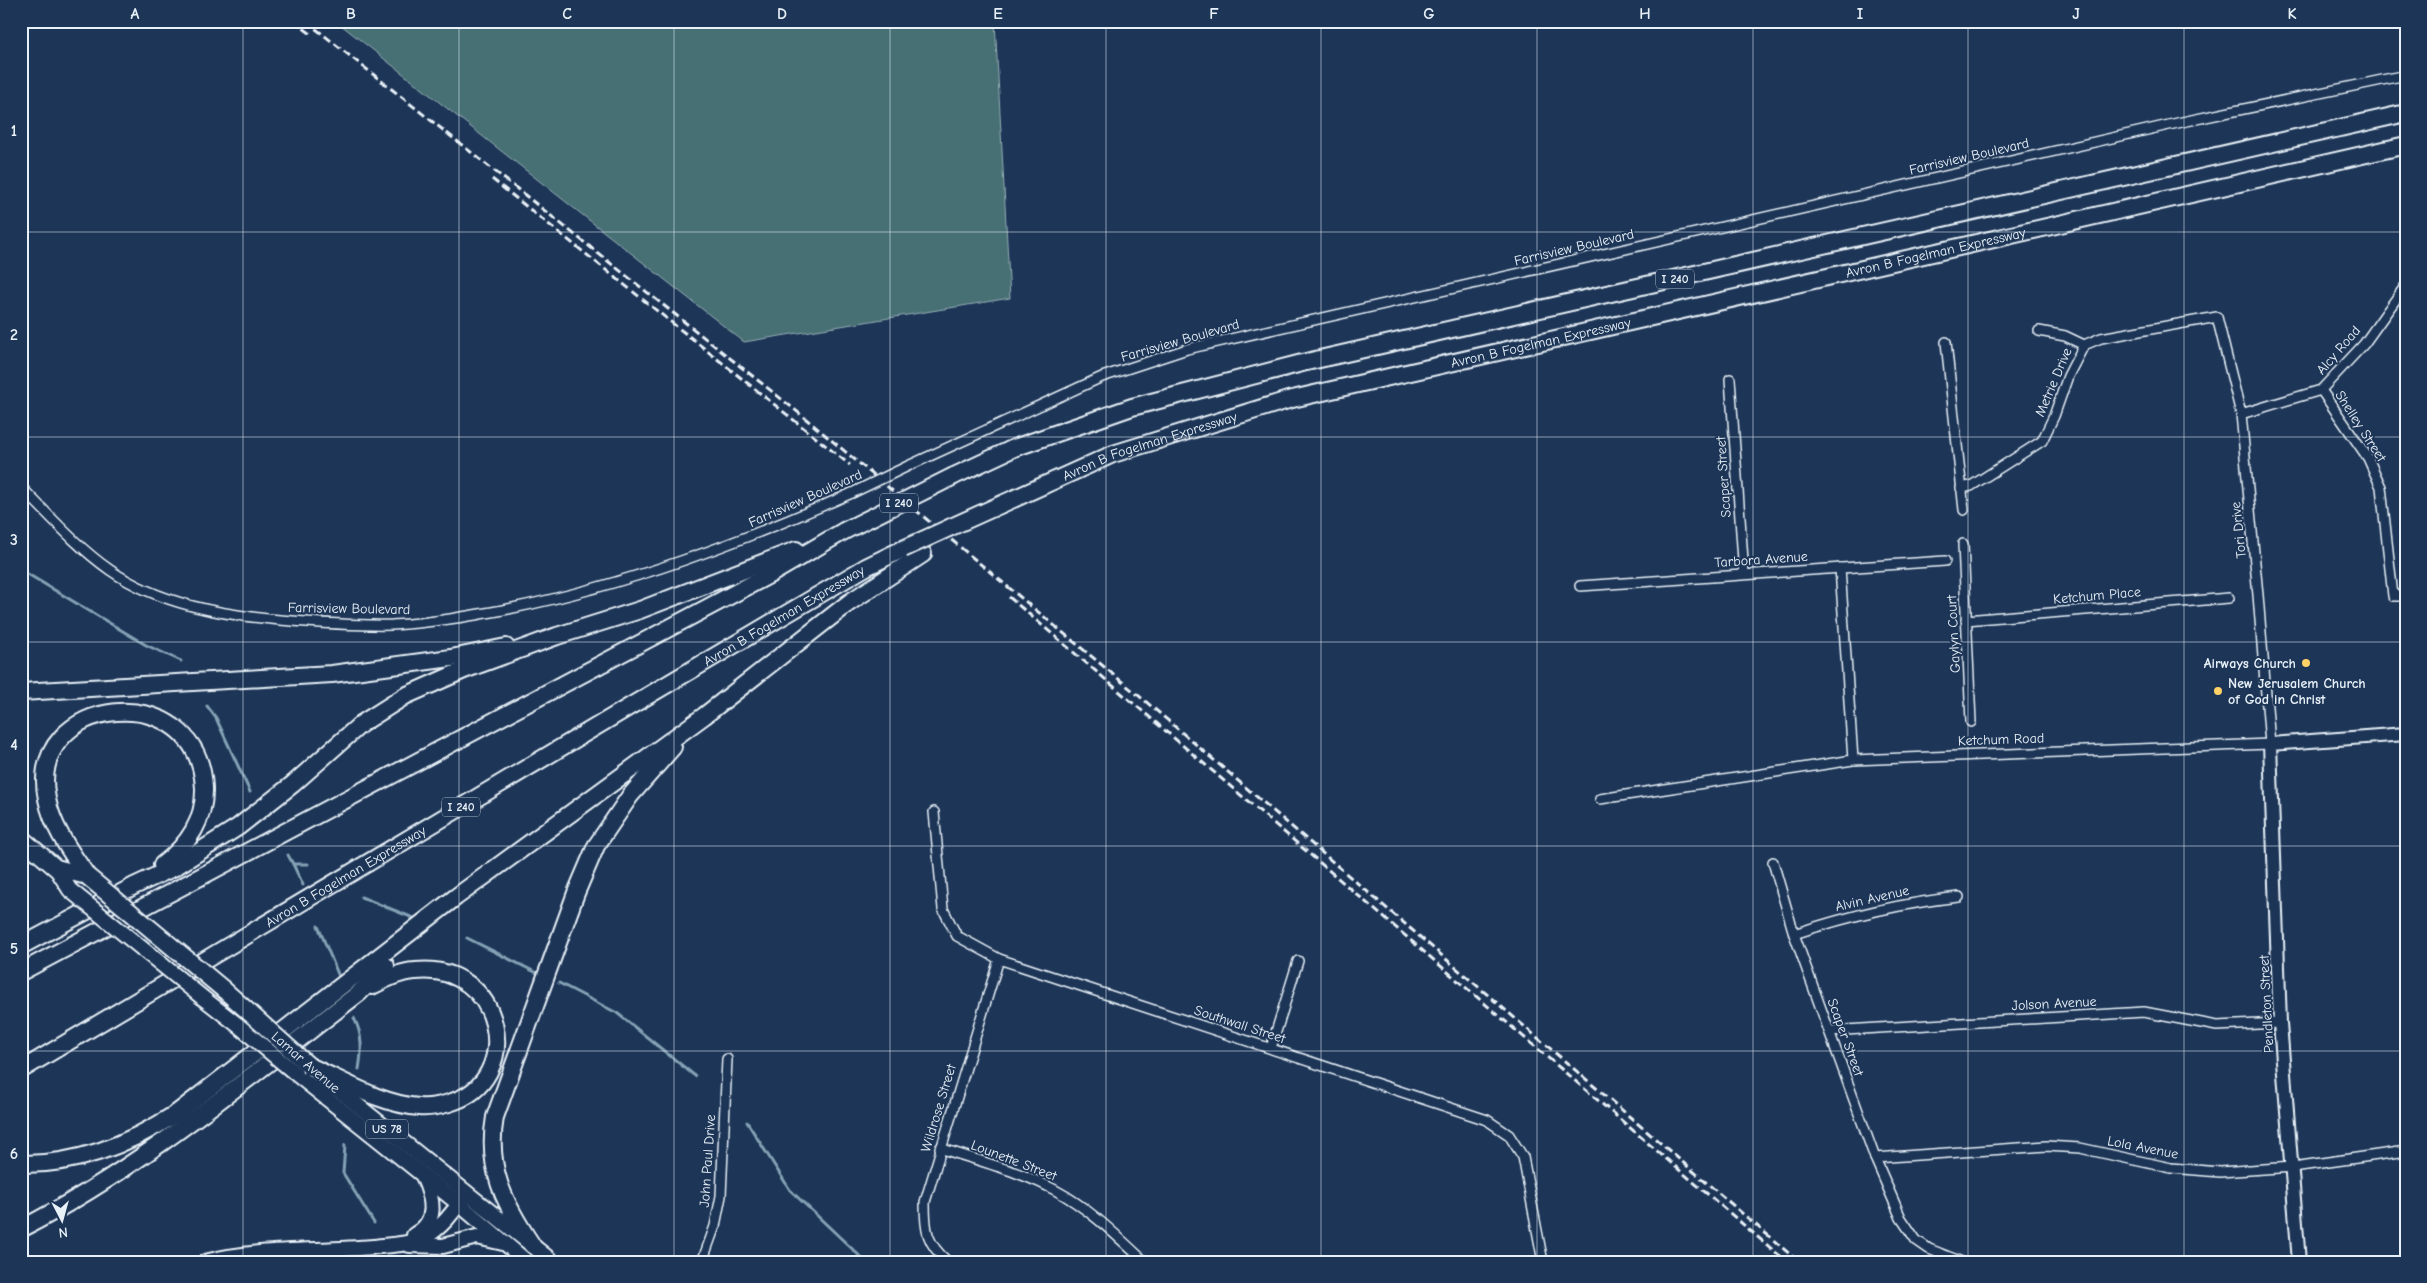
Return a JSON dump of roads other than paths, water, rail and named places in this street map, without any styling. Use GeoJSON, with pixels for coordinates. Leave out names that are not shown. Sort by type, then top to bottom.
{"type":"FeatureCollection","features":[{"type":"Feature","properties":{"kind":"highway","name":"I 240"},"geometry":{"type":"LineString","coordinates":[[21,972],[769,575],[838,534],[1014,448],[1132,407],[1302,363],[2406,113]]}},
{"type":"Feature","properties":{"kind":"highway","name":"Avron B Fogelman Expressway"},"geometry":{"type":"LineString","coordinates":[[21,1070],[866,567],[903,548],[1113,454],[1288,400],[2406,145]]}},
{"type":"Feature","properties":{"kind":"highway"},"geometry":{"type":"LineString","coordinates":[[21,1164],[67,1160],[97,1152],[136,1138],[162,1123],[214,1086],[456,897],[704,716],[850,602],[922,554],[951,527]]}},
{"type":"Feature","properties":{"kind":"highway"},"geometry":{"type":"LineString","coordinates":[[21,946],[134,886],[175,867],[238,826],[293,784],[361,724],[405,696],[427,685],[557,636],[640,610],[838,534]]}},
{"type":"Feature","properties":{"kind":"highway"},"geometry":{"type":"LineString","coordinates":[[21,692],[375,670],[451,658],[557,636]]}},
{"type":"Feature","properties":{"kind":"highway"},"geometry":{"type":"LineString","coordinates":[[88,876],[60,836],[52,818],[46,791],[49,760],[62,738],[86,718],[113,711],[142,713],[166,723],[192,747],[202,769],[204,792],[200,817],[190,837],[170,860],[134,886]]}},
{"type":"Feature","properties":{"kind":"highway"},"geometry":{"type":"LineString","coordinates":[[532,1245],[502,1192],[492,1158],[493,1130],[502,1095],[576,893],[596,846],[630,796],[704,716]]}},
{"type":"Feature","properties":{"kind":"highway"},"geometry":{"type":"LineString","coordinates":[[21,1235],[169,1138],[359,992],[376,974],[620,777]]}},
{"type":"Feature","properties":{"kind":"highway","name":"Lamar Avenue"},"geometry":{"type":"LineString","coordinates":[[21,838],[56,868],[88,876],[251,1014],[302,1070]]}},
{"type":"Feature","properties":{"kind":"highway"},"geometry":{"type":"LineString","coordinates":[[21,848],[56,868]]}},
{"type":"Feature","properties":{"kind":"highway"},"geometry":{"type":"LineString","coordinates":[[302,1070],[380,1098],[428,1108],[458,1099],[475,1089],[484,1078],[493,1055],[496,1031],[488,1007],[480,994],[470,984],[447,973],[415,970],[392,976],[359,992]]}},
{"type":"Feature","properties":{"kind":"highway"},"geometry":{"type":"LineString","coordinates":[[21,1229],[49,1215]]}},
{"type":"Feature","properties":{"kind":"main road","name":"Ketchum Road"},"geometry":{"type":"LineString","coordinates":[[2270,744],[2406,734]]}},
{"type":"Feature","properties":{"kind":"main road","name":"Pendleton Street"},"geometry":{"type":"LineString","coordinates":[[2270,744],[2280,1023],[2293,1167],[2299,1262]]}},
{"type":"Feature","properties":{"kind":"main road","name":"Lamar Avenue"},"geometry":{"type":"LineString","coordinates":[[56,868],[70,890],[203,998],[467,1191],[553,1262]]}},
{"type":"Feature","properties":{"kind":"main road","name":"Lamar Avenue"},"geometry":{"type":"LineString","coordinates":[[302,1070],[527,1262]]}},
{"type":"Feature","properties":{"kind":"main road"},"geometry":{"type":"LineString","coordinates":[[396,1244],[422,1230],[429,1221],[432,1203],[423,1175]]}},
{"type":"Feature","properties":{"kind":"main road"},"geometry":{"type":"LineString","coordinates":[[205,1262],[235,1256],[411,1242],[430,1234],[459,1204],[467,1191]]}},
{"type":"Feature","properties":{"kind":"main road"},"geometry":{"type":"LineString","coordinates":[[396,1244],[443,1246],[477,1237],[506,1244]]}},
{"type":"Feature","properties":{"kind":"street","name":"Farrisview Boulevard"},"geometry":{"type":"LineString","coordinates":[[21,487],[56,523],[110,570],[156,594],[194,606],[243,616],[360,625],[393,625],[448,620],[568,595],[650,572],[734,543],[852,493],[1102,377],[1187,349],[2172,124],[2406,75]]}},
{"type":"Feature","properties":{"kind":"street","name":"Alcy Road"},"geometry":{"type":"LineString","coordinates":[[2241,414],[2321,390],[2364,344],[2406,285]]}},
{"type":"Feature","properties":{"kind":"street","name":"Metrie Drive"},"geometry":{"type":"LineString","coordinates":[[1961,488],[1971,486],[2042,441],[2054,416],[2068,376],[2084,345],[2101,338],[2217,317]]}},
{"type":"Feature","properties":{"kind":"street","name":"Tori Drive"},"geometry":{"type":"LineString","coordinates":[[2217,317],[2241,414],[2270,744]]}},
{"type":"Feature","properties":{"kind":"street"},"geometry":{"type":"LineString","coordinates":[[2039,331],[2065,336],[2084,345]]}},
{"type":"Feature","properties":{"kind":"street"},"geometry":{"type":"LineString","coordinates":[[1946,342],[1964,510]]}},
{"type":"Feature","properties":{"kind":"street","name":"Scaper Street"},"geometry":{"type":"LineString","coordinates":[[1730,378],[1744,574]]}},
{"type":"Feature","properties":{"kind":"street","name":"Shelley Street"},"geometry":{"type":"LineString","coordinates":[[2321,390],[2368,458],[2381,487],[2393,596],[2406,596]]}},
{"type":"Feature","properties":{"kind":"street","name":"Gaylyn Court"},"geometry":{"type":"LineString","coordinates":[[1963,544],[1971,722]]}},
{"type":"Feature","properties":{"kind":"street","name":"Tarbora Avenue"},"geometry":{"type":"LineString","coordinates":[[1580,586],[1945,561]]}},
{"type":"Feature","properties":{"kind":"street"},"geometry":{"type":"LineString","coordinates":[[1840,568],[1852,760]]}},
{"type":"Feature","properties":{"kind":"street","name":"Ketchum Place"},"geometry":{"type":"LineString","coordinates":[[1966,620],[2229,598]]}},
{"type":"Feature","properties":{"kind":"street","name":"Ketchum Road"},"geometry":{"type":"LineString","coordinates":[[1600,798],[1852,760],[2270,744]]}},
{"type":"Feature","properties":{"kind":"street","name":"Southwall Street"},"geometry":{"type":"LineString","coordinates":[[934,812],[943,909],[957,936],[999,959],[1487,1120],[1509,1136],[1523,1157],[1543,1262]]}},
{"type":"Feature","properties":{"kind":"street","name":"Scaper Street"},"geometry":{"type":"LineString","coordinates":[[1773,862],[1794,934],[1875,1158],[1901,1218],[1916,1240],[1929,1249],[1962,1262]]}},
{"type":"Feature","properties":{"kind":"street","name":"Alvin Avenue"},"geometry":{"type":"LineString","coordinates":[[1794,934],[1841,918],[1910,902],[1959,897]]}},
{"type":"Feature","properties":{"kind":"street","name":"Wildrose Street"},"geometry":{"type":"LineString","coordinates":[[948,1262],[935,1250],[925,1229],[925,1202],[999,959]]}},
{"type":"Feature","properties":{"kind":"street"},"geometry":{"type":"LineString","coordinates":[[1271,1048],[1298,961]]}},
{"type":"Feature","properties":{"kind":"street","name":"Jolson Avenue"},"geometry":{"type":"LineString","coordinates":[[1829,1031],[2144,1012],[2217,1026],[2280,1023]]}},
{"type":"Feature","properties":{"kind":"street","name":"John Paul Drive"},"geometry":{"type":"LineString","coordinates":[[702,1262],[715,1226],[721,1196],[727,1059]]}},
{"type":"Feature","properties":{"kind":"street","name":"Lola Avenue"},"geometry":{"type":"LineString","coordinates":[[1875,1158],[2046,1146],[2080,1148],[2171,1168],[2220,1172],[2293,1167],[2406,1151]]}},
{"type":"Feature","properties":{"kind":"street","name":"Lounette Street"},"geometry":{"type":"LineString","coordinates":[[940,1148],[1023,1176],[1055,1190],[1096,1218],[1145,1262]]}},
{"type":"Feature","properties":{"kind":"waterway"},"geometry":{"type":"LineString","coordinates":[[21,570],[146,645],[181,661]]}},
{"type":"Feature","properties":{"kind":"waterway"},"geometry":{"type":"LineString","coordinates":[[207,706],[216,718],[250,792]]}},
{"type":"Feature","properties":{"kind":"waterway"},"geometry":{"type":"LineString","coordinates":[[288,855],[293,864],[308,864]]}},
{"type":"Feature","properties":{"kind":"waterway"},"geometry":{"type":"LineString","coordinates":[[293,864],[303,885]]}},
{"type":"Feature","properties":{"kind":"waterway"},"geometry":{"type":"LineString","coordinates":[[361,897],[416,919]]}},
{"type":"Feature","properties":{"kind":"waterway"},"geometry":{"type":"LineString","coordinates":[[318,926],[340,979]]}},
{"type":"Feature","properties":{"kind":"waterway"},"geometry":{"type":"LineString","coordinates":[[467,938],[539,974]]}},
{"type":"Feature","properties":{"kind":"waterway"},"geometry":{"type":"LineString","coordinates":[[559,983],[617,1013],[695,1076]]}},
{"type":"Feature","properties":{"kind":"waterway"},"geometry":{"type":"LineString","coordinates":[[354,1018],[361,1043],[359,1069]]}},
{"type":"Feature","properties":{"kind":"waterway"},"geometry":{"type":"LineString","coordinates":[[747,1122],[790,1190],[866,1262]]}},
{"type":"Feature","properties":{"kind":"waterway"},"geometry":{"type":"LineString","coordinates":[[345,1145],[343,1173],[374,1223]]}},
{"type":"Feature","properties":{"kind":"railway"},"geometry":{"type":"LineString","coordinates":[[294,21],[311,34]]}},
{"type":"Feature","properties":{"kind":"railway"},"geometry":{"type":"LineString","coordinates":[[306,21],[794,409],[1144,700],[1799,1262]]}},
{"type":"Feature","properties":{"kind":"railway"},"geometry":{"type":"LineString","coordinates":[[492,179],[850,465]]}},
{"type":"Feature","properties":{"kind":"railway"},"geometry":{"type":"LineString","coordinates":[[1009,597],[1787,1262]]}},
{"type":"Feature","properties":{"kind":"place","name":"Airways Church"},"geometry":{"type":"Point","coordinates":[2306,663]}},
{"type":"Feature","properties":{"kind":"place","name":"New Jerusalem Church of God in Christ"},"geometry":{"type":"Point","coordinates":[2218,691]}}]}
